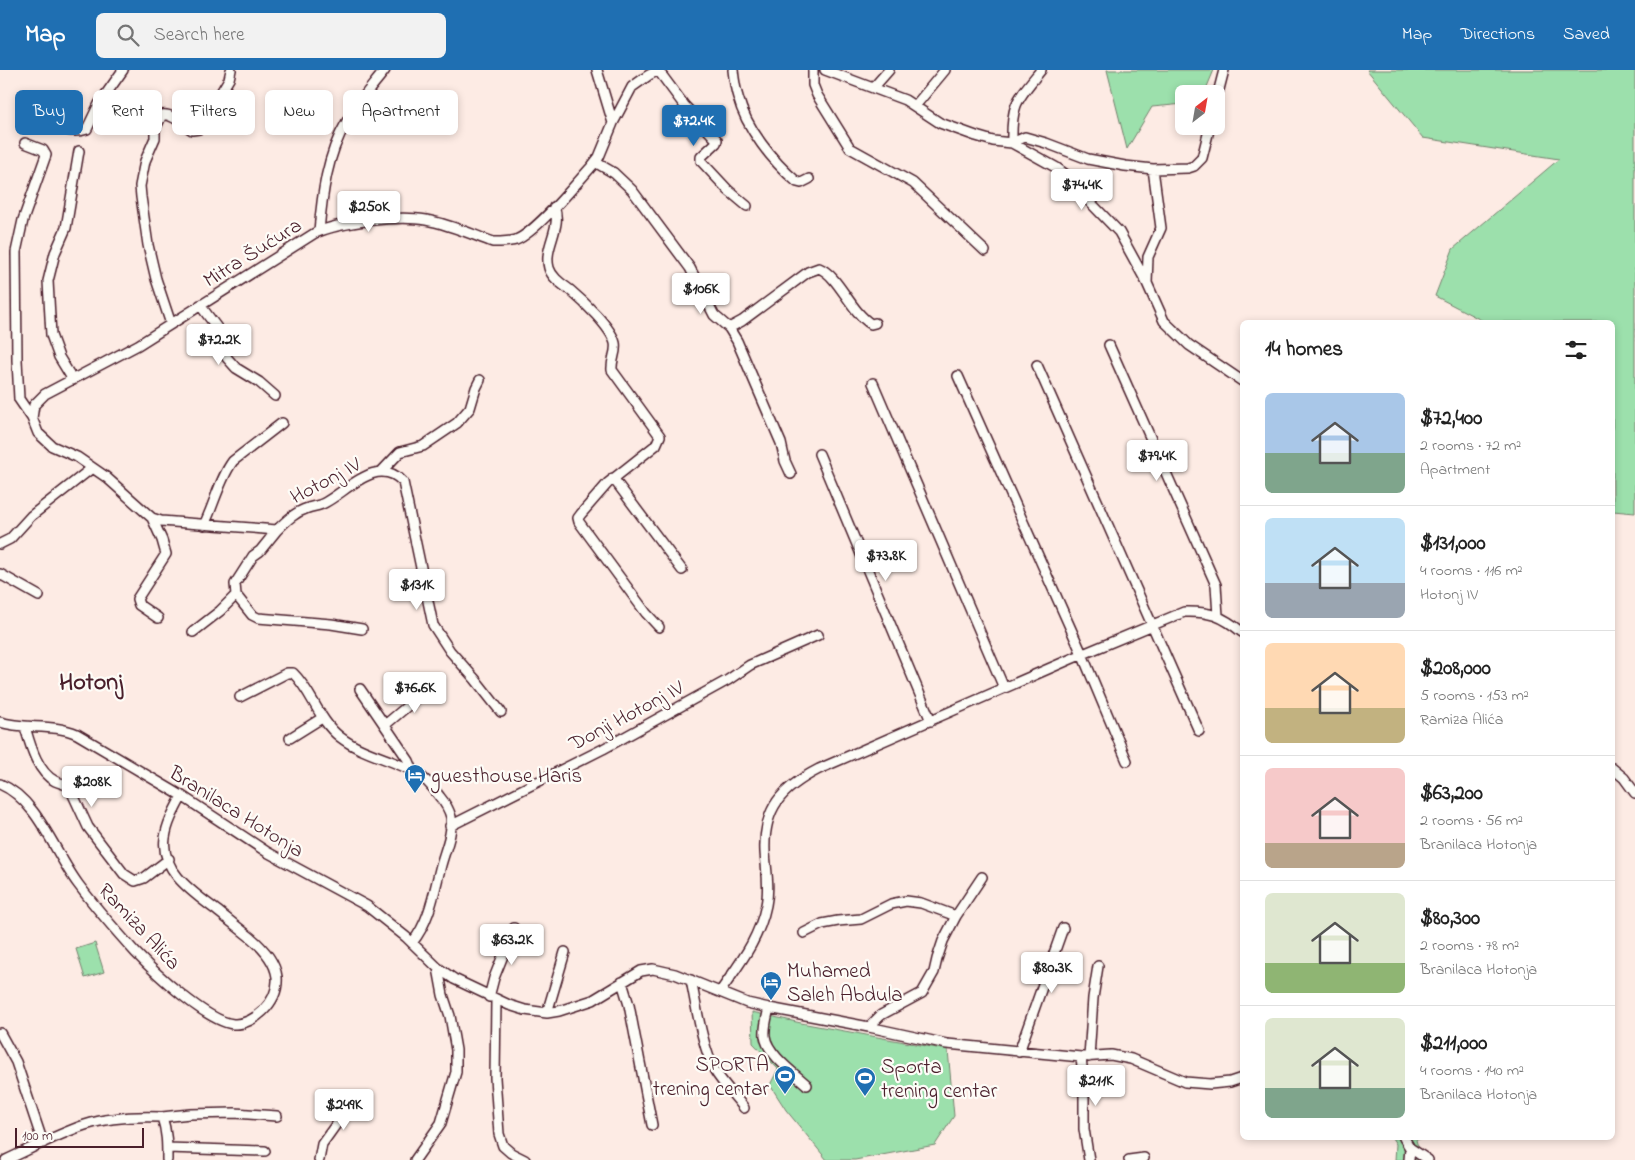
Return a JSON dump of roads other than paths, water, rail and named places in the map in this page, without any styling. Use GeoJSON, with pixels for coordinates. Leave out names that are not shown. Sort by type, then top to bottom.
{"type":"FeatureCollection","features":[{"type":"Feature","properties":{"kind":"street"},"geometry":{"type":"LineString","coordinates":[[83,130],[87,128],[102,100],[123,70]]}},
{"type":"Feature","properties":{"kind":"street"},"geometry":{"type":"LineString","coordinates":[[170,324],[154,270],[141,197],[140,186],[145,162],[155,138],[155,129],[162,114],[172,117],[192,130],[199,129],[229,79],[231,70]]}},
{"type":"Feature","properties":{"kind":"street"},"geometry":{"type":"LineString","coordinates":[[319,231],[322,199],[338,138],[351,114],[385,70]]}},
{"type":"Feature","properties":{"kind":"street"},"geometry":{"type":"LineString","coordinates":[[597,70],[612,123]]}},
{"type":"Feature","properties":{"kind":"street"},"geometry":{"type":"LineString","coordinates":[[658,70],[684,105],[717,140],[701,157],[701,161],[728,190],[748,206]]}},
{"type":"Feature","properties":{"kind":"street","name":"Mitra Šućura"},"geometry":{"type":"LineString","coordinates":[[32,418],[34,405],[39,399],[138,345],[319,231],[344,224],[387,220],[418,220],[444,225],[493,242],[517,239],[530,232],[596,162],[612,128],[612,123],[632,87],[658,70]]}},
{"type":"Feature","properties":{"kind":"street"},"geometry":{"type":"LineString","coordinates":[[733,70],[738,98],[756,137],[797,182],[801,183],[809,179]]}},
{"type":"Feature","properties":{"kind":"street"},"geometry":{"type":"LineString","coordinates":[[813,70],[813,85],[817,95],[850,148],[913,182],[985,251]]}},
{"type":"Feature","properties":{"kind":"street"},"geometry":{"type":"LineString","coordinates":[[825,70],[915,106],[940,123],[985,138],[1012,143],[1057,168],[1076,182],[1088,200],[1119,232],[1147,283],[1164,321],[1176,334],[1202,355],[1240,380]]}},
{"type":"Feature","properties":{"kind":"street"},"geometry":{"type":"LineString","coordinates":[[874,88],[889,70]]}},
{"type":"Feature","properties":{"kind":"street"},"geometry":{"type":"LineString","coordinates":[[915,106],[945,70]]}},
{"type":"Feature","properties":{"kind":"street"},"geometry":{"type":"LineString","coordinates":[[1012,143],[1012,115],[1016,102],[1041,70]]}},
{"type":"Feature","properties":{"kind":"street"},"geometry":{"type":"LineString","coordinates":[[1220,85],[1224,70]]}},
{"type":"Feature","properties":{"kind":"street"},"geometry":{"type":"LineString","coordinates":[[1012,143],[1025,137],[1046,143],[1088,160],[1153,169],[1188,168],[1194,166],[1202,158],[1208,135]]}},
{"type":"Feature","properties":{"kind":"street"},"geometry":{"type":"LineString","coordinates":[[25,143],[43,150],[46,155],[23,220],[16,252],[19,399],[32,418],[38,432],[52,446],[77,456],[121,490],[152,518],[166,554],[137,599],[139,605],[158,618]]}},
{"type":"Feature","properties":{"kind":"street"},"geometry":{"type":"LineString","coordinates":[[73,380],[59,357],[51,336],[48,311],[48,281],[55,253],[66,228],[79,151]]}},
{"type":"Feature","properties":{"kind":"street"},"geometry":{"type":"LineString","coordinates":[[596,162],[614,173],[632,190],[690,268],[714,315],[728,328],[737,341],[781,443],[785,461],[791,474]]}},
{"type":"Feature","properties":{"kind":"street"},"geometry":{"type":"LineString","coordinates":[[1147,283],[1148,257],[1161,228],[1153,169]]}},
{"type":"Feature","properties":{"kind":"street"},"geometry":{"type":"LineString","coordinates":[[554,207],[557,220],[550,249],[549,267],[557,280],[586,304],[614,339],[616,345],[612,370],[660,436],[656,445],[613,478],[578,518],[579,522],[646,613],[659,627]]}},
{"type":"Feature","properties":{"kind":"street"},"geometry":{"type":"LineString","coordinates":[[728,328],[808,272],[818,268],[828,274],[858,314],[871,324],[875,322]]}},
{"type":"Feature","properties":{"kind":"street"},"geometry":{"type":"LineString","coordinates":[[200,305],[218,329],[227,358],[236,368],[259,382],[274,396]]}},
{"type":"Feature","properties":{"kind":"street"},"geometry":{"type":"LineString","coordinates":[[1108,345],[1216,585],[1218,616]]}},
{"type":"Feature","properties":{"kind":"street"},"geometry":{"type":"LineString","coordinates":[[1037,365],[1199,731]]}},
{"type":"Feature","properties":{"kind":"street"},"geometry":{"type":"LineString","coordinates":[[958,376],[1082,654],[1127,761]]}},
{"type":"Feature","properties":{"kind":"street"},"geometry":{"type":"LineString","coordinates":[[381,472],[400,452],[423,446],[457,424],[470,408],[480,380]]}},
{"type":"Feature","properties":{"kind":"street"},"geometry":{"type":"LineString","coordinates":[[873,383],[1004,688]]}},
{"type":"Feature","properties":{"kind":"street"},"geometry":{"type":"LineString","coordinates":[[204,525],[232,461],[282,423]]}},
{"type":"Feature","properties":{"kind":"street"},"geometry":{"type":"LineString","coordinates":[[819,454],[931,721]]}},
{"type":"Feature","properties":{"kind":"street"},"geometry":{"type":"LineString","coordinates":[[0,544],[10,539],[31,516],[92,468]]}},
{"type":"Feature","properties":{"kind":"street","name":"Hotonj IV"},"geometry":{"type":"LineString","coordinates":[[236,595],[235,584],[253,556],[296,513],[322,504],[357,480],[381,472],[392,473],[403,482],[433,625],[450,651],[501,712]]}},
{"type":"Feature","properties":{"kind":"street"},"geometry":{"type":"LineString","coordinates":[[613,478],[682,570]]}},
{"type":"Feature","properties":{"kind":"street","name":"Hotonj IV"},"geometry":{"type":"LineString","coordinates":[[152,518],[161,521],[277,530]]}},
{"type":"Feature","properties":{"kind":"street"},"geometry":{"type":"LineString","coordinates":[[0,574],[39,596]]}},
{"type":"Feature","properties":{"kind":"street"},"geometry":{"type":"LineString","coordinates":[[193,632],[220,611],[236,595],[252,614],[258,618],[331,624],[362,629]]}},
{"type":"Feature","properties":{"kind":"street"},"geometry":{"type":"LineString","coordinates":[[720,992],[757,936],[767,903],[766,826],[770,812],[776,802],[795,782],[1004,688],[1184,612],[1201,611],[1218,616],[1240,630]]}},
{"type":"Feature","properties":{"kind":"street","name":"Donji Hotonj IV"},"geometry":{"type":"LineString","coordinates":[[450,826],[603,749],[728,680],[750,665],[818,635]]}},
{"type":"Feature","properties":{"kind":"street"},"geometry":{"type":"LineString","coordinates":[[240,697],[287,673],[293,673],[300,679],[322,718],[339,736],[370,754],[413,771],[425,780],[446,804],[451,817],[450,826],[431,904],[420,933],[412,943]]}},
{"type":"Feature","properties":{"kind":"street"},"geometry":{"type":"LineString","coordinates":[[385,726],[430,687]]}},
{"type":"Feature","properties":{"kind":"street"},"geometry":{"type":"LineString","coordinates":[[360,689],[409,761],[413,771]]}},
{"type":"Feature","properties":{"kind":"street"},"geometry":{"type":"LineString","coordinates":[[290,738],[322,718]]}},
{"type":"Feature","properties":{"kind":"street","name":"Branilaca Hotonja"},"geometry":{"type":"LineString","coordinates":[[0,722],[12,726],[55,728],[71,731],[182,796],[267,852],[367,906],[454,980],[492,998],[525,1010],[559,1012],[593,1000],[641,971],[664,970],[747,1003],[947,1044],[1085,1057],[1111,1055],[1131,1059],[1184,1082],[1210,1084],[1230,1082],[1240,1079]]}},
{"type":"Feature","properties":{"kind":"street"},"geometry":{"type":"LineString","coordinates":[[25,727],[30,745],[47,775],[54,781],[69,786],[88,827],[124,874],[135,881],[144,878],[168,859]]}},
{"type":"Feature","properties":{"kind":"street"},"geometry":{"type":"LineString","coordinates":[[1615,770],[1624,778],[1635,793]]}},
{"type":"Feature","properties":{"kind":"street","name":"Ramiza Alića"},"geometry":{"type":"LineString","coordinates":[[0,784],[18,795],[27,804],[36,815],[77,883],[120,935],[154,972],[214,1017],[233,1024],[248,1021],[257,1017],[265,1009],[276,992],[277,976],[271,960],[256,943],[185,886],[174,872],[168,859],[165,839],[169,822],[182,796]]}},
{"type":"Feature","properties":{"kind":"street"},"geometry":{"type":"LineString","coordinates":[[869,1027],[881,1014],[922,993],[934,972],[936,959],[943,941],[956,916],[982,877]]}},
{"type":"Feature","properties":{"kind":"street"},"geometry":{"type":"LineString","coordinates":[[804,933],[822,924],[860,919],[891,904],[906,901],[921,903],[956,916]]}},
{"type":"Feature","properties":{"kind":"street"},"geometry":{"type":"LineString","coordinates":[[514,928],[494,978],[492,998],[495,1078],[499,1134],[503,1146],[511,1153],[525,1160]]}},
{"type":"Feature","properties":{"kind":"street"},"geometry":{"type":"LineString","coordinates":[[1020,1052],[1063,928]]}},
{"type":"Feature","properties":{"kind":"street"},"geometry":{"type":"LineString","coordinates":[[547,1012],[564,952]]}},
{"type":"Feature","properties":{"kind":"street"},"geometry":{"type":"LineString","coordinates":[[1089,1160],[1084,1129],[1085,1057],[1098,966]]}},
{"type":"Feature","properties":{"kind":"street"},"geometry":{"type":"LineString","coordinates":[[415,1160],[441,1123],[456,1072],[456,1050],[438,968]]}},
{"type":"Feature","properties":{"kind":"street"},"geometry":{"type":"LineString","coordinates":[[691,980],[712,1064],[744,1108]]}},
{"type":"Feature","properties":{"kind":"street"},"geometry":{"type":"LineString","coordinates":[[622,982],[629,1005],[652,1125]]}},
{"type":"Feature","properties":{"kind":"street"},"geometry":{"type":"LineString","coordinates":[[769,1008],[764,1034],[767,1043],[775,1055],[807,1086]]}},
{"type":"Feature","properties":{"kind":"street"},"geometry":{"type":"LineString","coordinates":[[0,1033],[16,1062],[43,1144]]}},
{"type":"Feature","properties":{"kind":"street"},"geometry":{"type":"LineString","coordinates":[[319,1160],[322,1144],[355,1098]]}},
{"type":"Feature","properties":{"kind":"street"},"geometry":{"type":"LineString","coordinates":[[6,1160],[79,1127],[98,1122],[130,1117],[162,1117],[190,1114],[235,1113],[277,1116]]}},
{"type":"Feature","properties":{"kind":"street"},"geometry":{"type":"LineString","coordinates":[[162,1117],[168,1137],[166,1160]]}},
{"type":"Feature","properties":{"kind":"street"},"geometry":{"type":"LineString","coordinates":[[1405,1140],[1410,1148],[1428,1160]]}},
{"type":"Feature","properties":{"kind":"street"},"geometry":{"type":"LineString","coordinates":[[167,1148],[265,1151]]}},
{"type":"Feature","properties":{"kind":"street"},"geometry":{"type":"LineString","coordinates":[[1409,1160],[1410,1148]]}},
{"type":"Feature","properties":{"kind":"street"},"geometry":{"type":"LineString","coordinates":[[1129,1160],[1144,1158]]}},
{"type":"Feature","properties":{"kind":"place","name":"guesthouse Haris"},"geometry":{"type":"Point","coordinates":[415,794]}},
{"type":"Feature","properties":{"kind":"place","name":"Muhamed Saleh Abdula"},"geometry":{"type":"Point","coordinates":[771,1001]}},
{"type":"Feature","properties":{"kind":"place","name":"SPORTA trening centar"},"geometry":{"type":"Point","coordinates":[785,1095]}},
{"type":"Feature","properties":{"kind":"place","name":"Sporta trening centar"},"geometry":{"type":"Point","coordinates":[865,1097]}},
{"type":"Feature","properties":{"kind":"district","name":"Hotonj"},"geometry":{"type":"Point","coordinates":[91,681]}}]}
